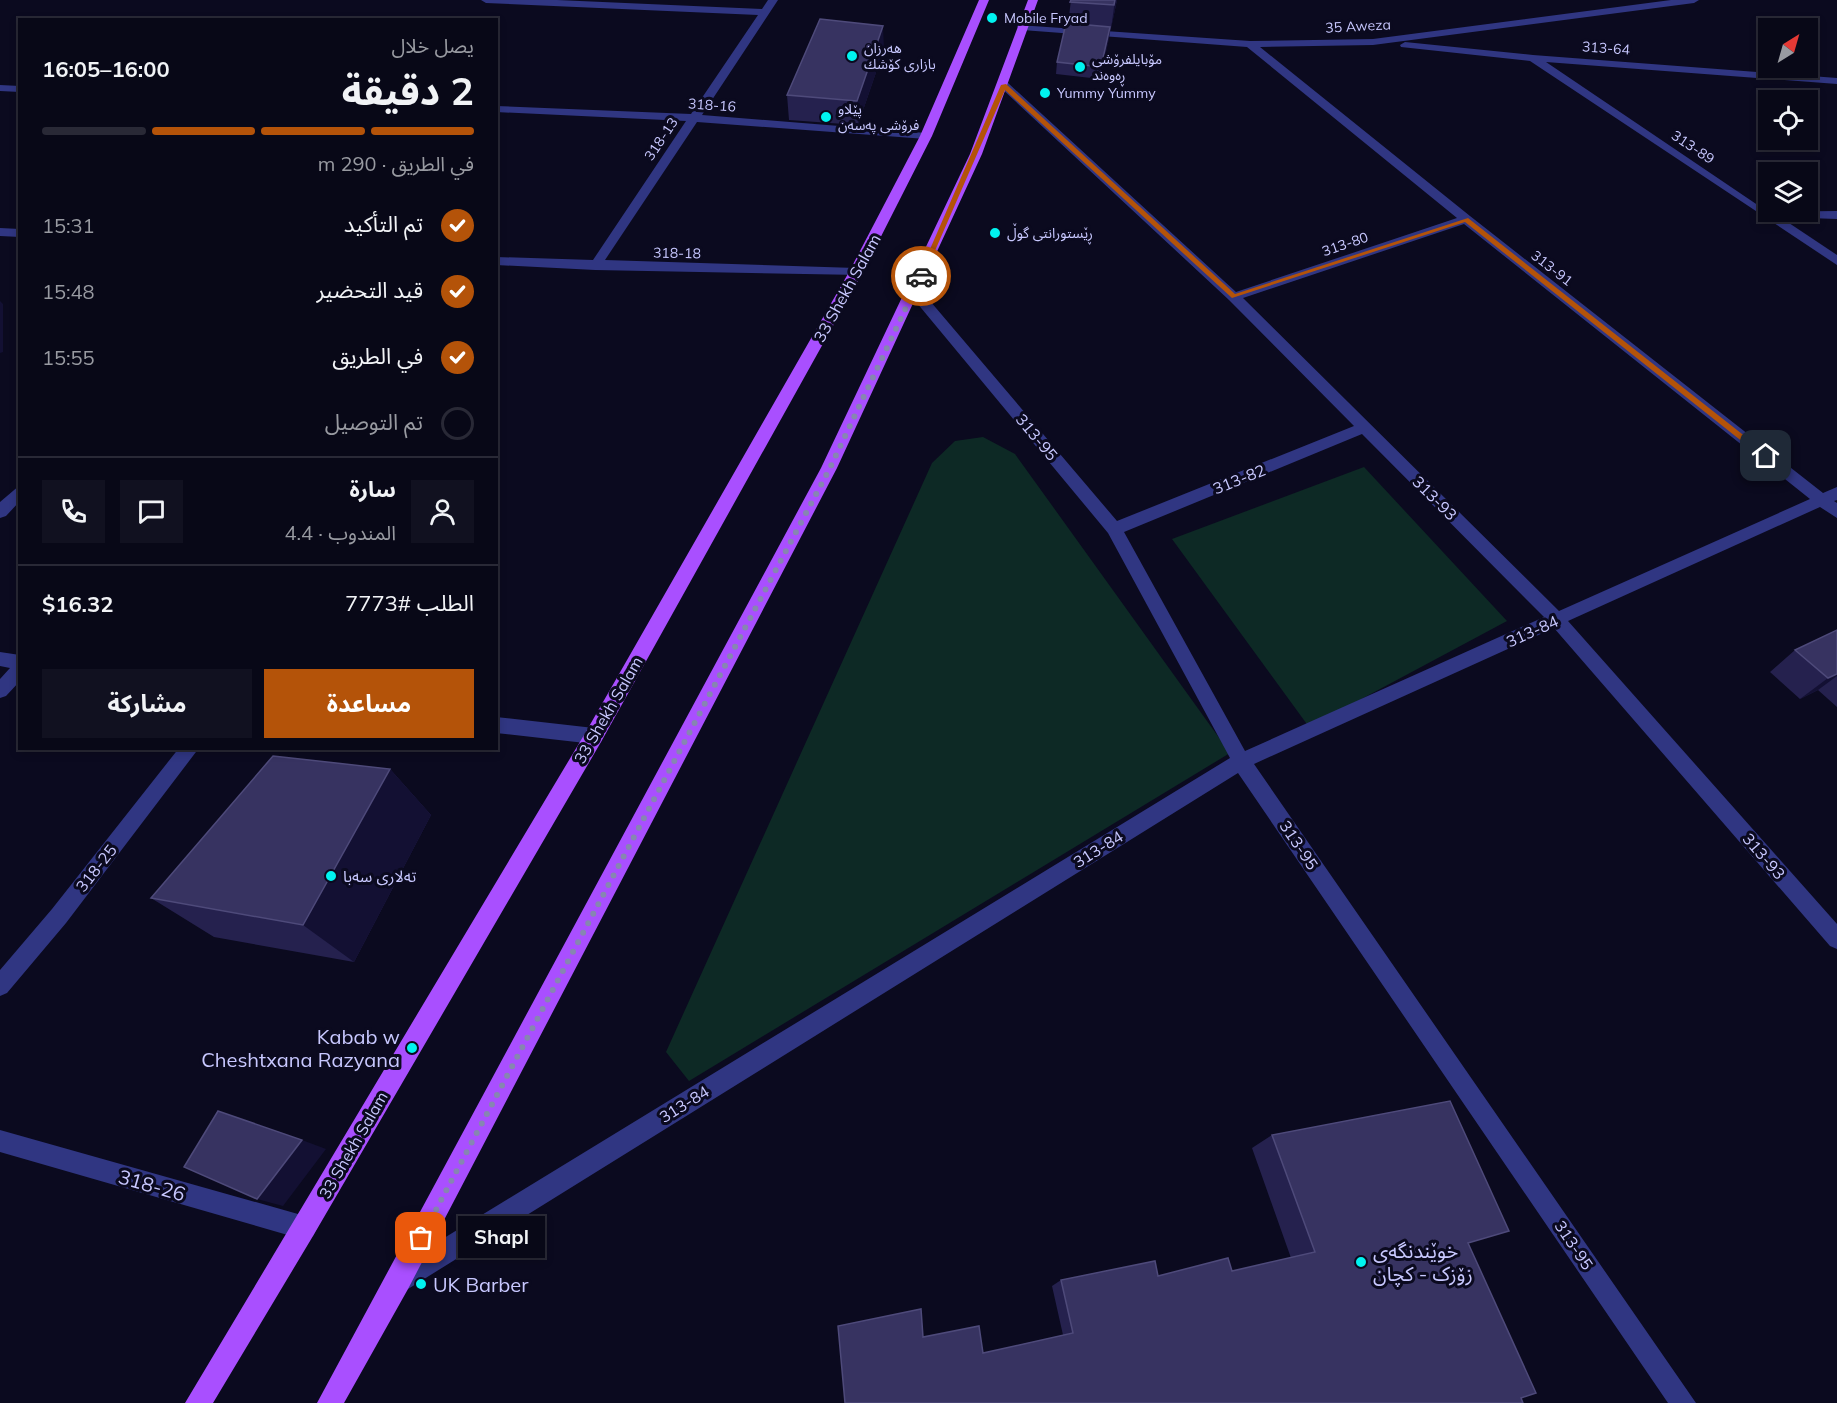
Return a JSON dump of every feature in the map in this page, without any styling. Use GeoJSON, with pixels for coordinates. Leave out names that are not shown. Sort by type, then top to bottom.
{"type":"FeatureCollection","features":[{"type":"Feature","properties":{"kind":"main road","name":"33 Shekh Salam"},"geometry":{"type":"LineString","coordinates":[[198,1403],[305,1228],[594,736],[856,272],[926,136],[984,0]]}},
{"type":"Feature","properties":{"kind":"main road"},"geometry":{"type":"LineString","coordinates":[[330,1403],[399,1280],[830,468],[976,154],[1004,85],[1033,0]]}},
{"type":"Feature","properties":{"kind":"street"},"geometry":{"type":"LineString","coordinates":[[486,0],[765,12]]}},
{"type":"Feature","properties":{"kind":"street","name":"318-13"},"geometry":{"type":"LineString","coordinates":[[595,266],[773,0]]}},
{"type":"Feature","properties":{"kind":"street","name":"35 Aweza"},"geometry":{"type":"LineString","coordinates":[[1022,27],[1251,44],[1373,42],[1694,0]]}},
{"type":"Feature","properties":{"kind":"street","name":"313-64"},"geometry":{"type":"LineString","coordinates":[[1373,42],[1533,58],[1837,81]]}},
{"type":"Feature","properties":{"kind":"street","name":"313-91"},"geometry":{"type":"LineString","coordinates":[[1251,44],[1466,219],[1832,502]]}},
{"type":"Feature","properties":{"kind":"street","name":"313-89"},"geometry":{"type":"LineString","coordinates":[[1533,58],[1758,209]]}},
{"type":"Feature","properties":{"kind":"street","name":"313-93"},"geometry":{"type":"LineString","coordinates":[[1004,85],[1234,297],[1557,620],[1837,939]]}},
{"type":"Feature","properties":{"kind":"street"},"geometry":{"type":"LineString","coordinates":[[0,88],[18,89]]}},
{"type":"Feature","properties":{"kind":"street","name":"318-16"},"geometry":{"type":"LineString","coordinates":[[498,110],[694,118],[926,136]]}},
{"type":"Feature","properties":{"kind":"street"},"geometry":{"type":"LineString","coordinates":[[1818,214],[1837,215]]}},
{"type":"Feature","properties":{"kind":"street","name":"313-80"},"geometry":{"type":"LineString","coordinates":[[1234,297],[1466,219]]}},
{"type":"Feature","properties":{"kind":"street","name":"313-89"},"geometry":{"type":"LineString","coordinates":[[1778,222],[1837,261]]}},
{"type":"Feature","properties":{"kind":"street"},"geometry":{"type":"LineString","coordinates":[[0,232],[18,233]]}},
{"type":"Feature","properties":{"kind":"street","name":"318-18"},"geometry":{"type":"LineString","coordinates":[[498,261],[595,266],[856,272]]}},
{"type":"Feature","properties":{"kind":"street","name":"313-95"},"geometry":{"type":"LineString","coordinates":[[914,291],[1114,529],[1241,761],[1683,1403]]}},
{"type":"Feature","properties":{"kind":"street","name":"313-82"},"geometry":{"type":"LineString","coordinates":[[1114,529],[1364,428]]}},
{"type":"Feature","properties":{"kind":"street"},"geometry":{"type":"LineString","coordinates":[[0,512],[18,493]]}},
{"type":"Feature","properties":{"kind":"street","name":"313-84"},"geometry":{"type":"LineString","coordinates":[[399,1280],[1241,761],[1557,620],[1832,502]]}},
{"type":"Feature","properties":{"kind":"street"},"geometry":{"type":"LineString","coordinates":[[0,659],[18,662]]}},
{"type":"Feature","properties":{"kind":"street"},"geometry":{"type":"LineString","coordinates":[[0,691],[18,670]]}},
{"type":"Feature","properties":{"kind":"street"},"geometry":{"type":"LineString","coordinates":[[498,725],[594,736]]}},
{"type":"Feature","properties":{"kind":"street","name":"318-25"},"geometry":{"type":"LineString","coordinates":[[0,986],[59,916],[187,750]]}},
{"type":"Feature","properties":{"kind":"street","name":"318-26"},"geometry":{"type":"LineString","coordinates":[[0,1141],[305,1228]]}},
{"type":"Feature","properties":{"kind":"green space"},"geometry":{"type":"Polygon","coordinates":[[[983,437],[1015,454],[1230,753],[689,1081],[666,1052],[932,463],[955,441],[983,437]]]}},
{"type":"Feature","properties":{"kind":"green space"},"geometry":{"type":"Polygon","coordinates":[[[1364,467],[1507,621],[1309,727],[1172,539],[1364,467]]]}},
{"type":"Feature","properties":{"kind":"building"},"geometry":{"type":"Polygon","coordinates":[[[1071,0],[1115,0],[1114,5],[1070,2],[1071,0]]]}},
{"type":"Feature","properties":{"kind":"building"},"geometry":{"type":"Polygon","coordinates":[[[820,19],[883,26],[857,101],[787,95],[820,19]]]}},
{"type":"Feature","properties":{"kind":"building"},"geometry":{"type":"Polygon","coordinates":[[[1066,23],[1110,27],[1101,67],[1057,62],[1066,23]]]}},
{"type":"Feature","properties":{"kind":"building"},"geometry":{"type":"Polygon","coordinates":[[[1837,630],[1837,674],[1828,678],[1795,650],[1837,630]]]}},
{"type":"Feature","properties":{"kind":"building"},"geometry":{"type":"Polygon","coordinates":[[[273,756],[390,769],[303,925],[151,898],[273,756]]]}},
{"type":"Feature","properties":{"kind":"building","name":"خوێندنگەی زۆزک - کچان"},"geometry":{"type":"Polygon","coordinates":[[[1450,1101],[1509,1231],[1468,1243],[1536,1393],[1521,1398],[1523,1403],[845,1403],[838,1326],[921,1309],[923,1337],[979,1326],[983,1353],[1073,1333],[1061,1280],[1155,1261],[1158,1276],[1228,1258],[1232,1271],[1315,1252],[1272,1135],[1450,1101]]]}},
{"type":"Feature","properties":{"kind":"building"},"geometry":{"type":"Polygon","coordinates":[[[218,1111],[302,1140],[257,1199],[184,1167],[218,1111]]]}},
{"type":"Feature","properties":{"kind":"way so far"},"geometry":{"type":"LineString","coordinates":[[421,1238],[830,468],[921,276]]}},
{"type":"Feature","properties":{"kind":"place","name":"Mobile Fryad"},"geometry":{"type":"Point","coordinates":[992,18]}},
{"type":"Feature","properties":{"kind":"place","name":"هەرزان بازاری کۆشك"},"geometry":{"type":"Point","coordinates":[852,56]}},
{"type":"Feature","properties":{"kind":"place","name":"مۆبایلفرۆشی ڕەوەند"},"geometry":{"type":"Point","coordinates":[1080,67]}},
{"type":"Feature","properties":{"kind":"place","name":"Yummy Yummy"},"geometry":{"type":"Point","coordinates":[1045,93]}},
{"type":"Feature","properties":{"kind":"place","name":"پێلاو فرۆشی پەسەن"},"geometry":{"type":"Point","coordinates":[826,117]}},
{"type":"Feature","properties":{"kind":"place","name":"ڕێستورانتی گوڵ"},"geometry":{"type":"Point","coordinates":[995,233]}},
{"type":"Feature","properties":{"kind":"place","name":"تەلاری سەبا"},"geometry":{"type":"Point","coordinates":[331,876]}},
{"type":"Feature","properties":{"kind":"place","name":"Kabab w Cheshtxana Razyana"},"geometry":{"type":"Point","coordinates":[412,1048]}},
{"type":"Feature","properties":{"kind":"place","name":"Shapl"},"geometry":{"type":"Point","coordinates":[421,1238]}},
{"type":"Feature","properties":{"kind":"place","name":"خوێندنگەی زۆزک - کچان"},"geometry":{"type":"Point","coordinates":[1361,1262]}},
{"type":"Feature","properties":{"kind":"place","name":"UK Barber"},"geometry":{"type":"Point","coordinates":[421,1284]}},
{"type":"Feature","properties":{"kind":"route"},"geometry":{"type":"LineString","coordinates":[[921,276],[976,154],[1004,85],[1234,297],[1466,219],[1766,456]]}}]}
